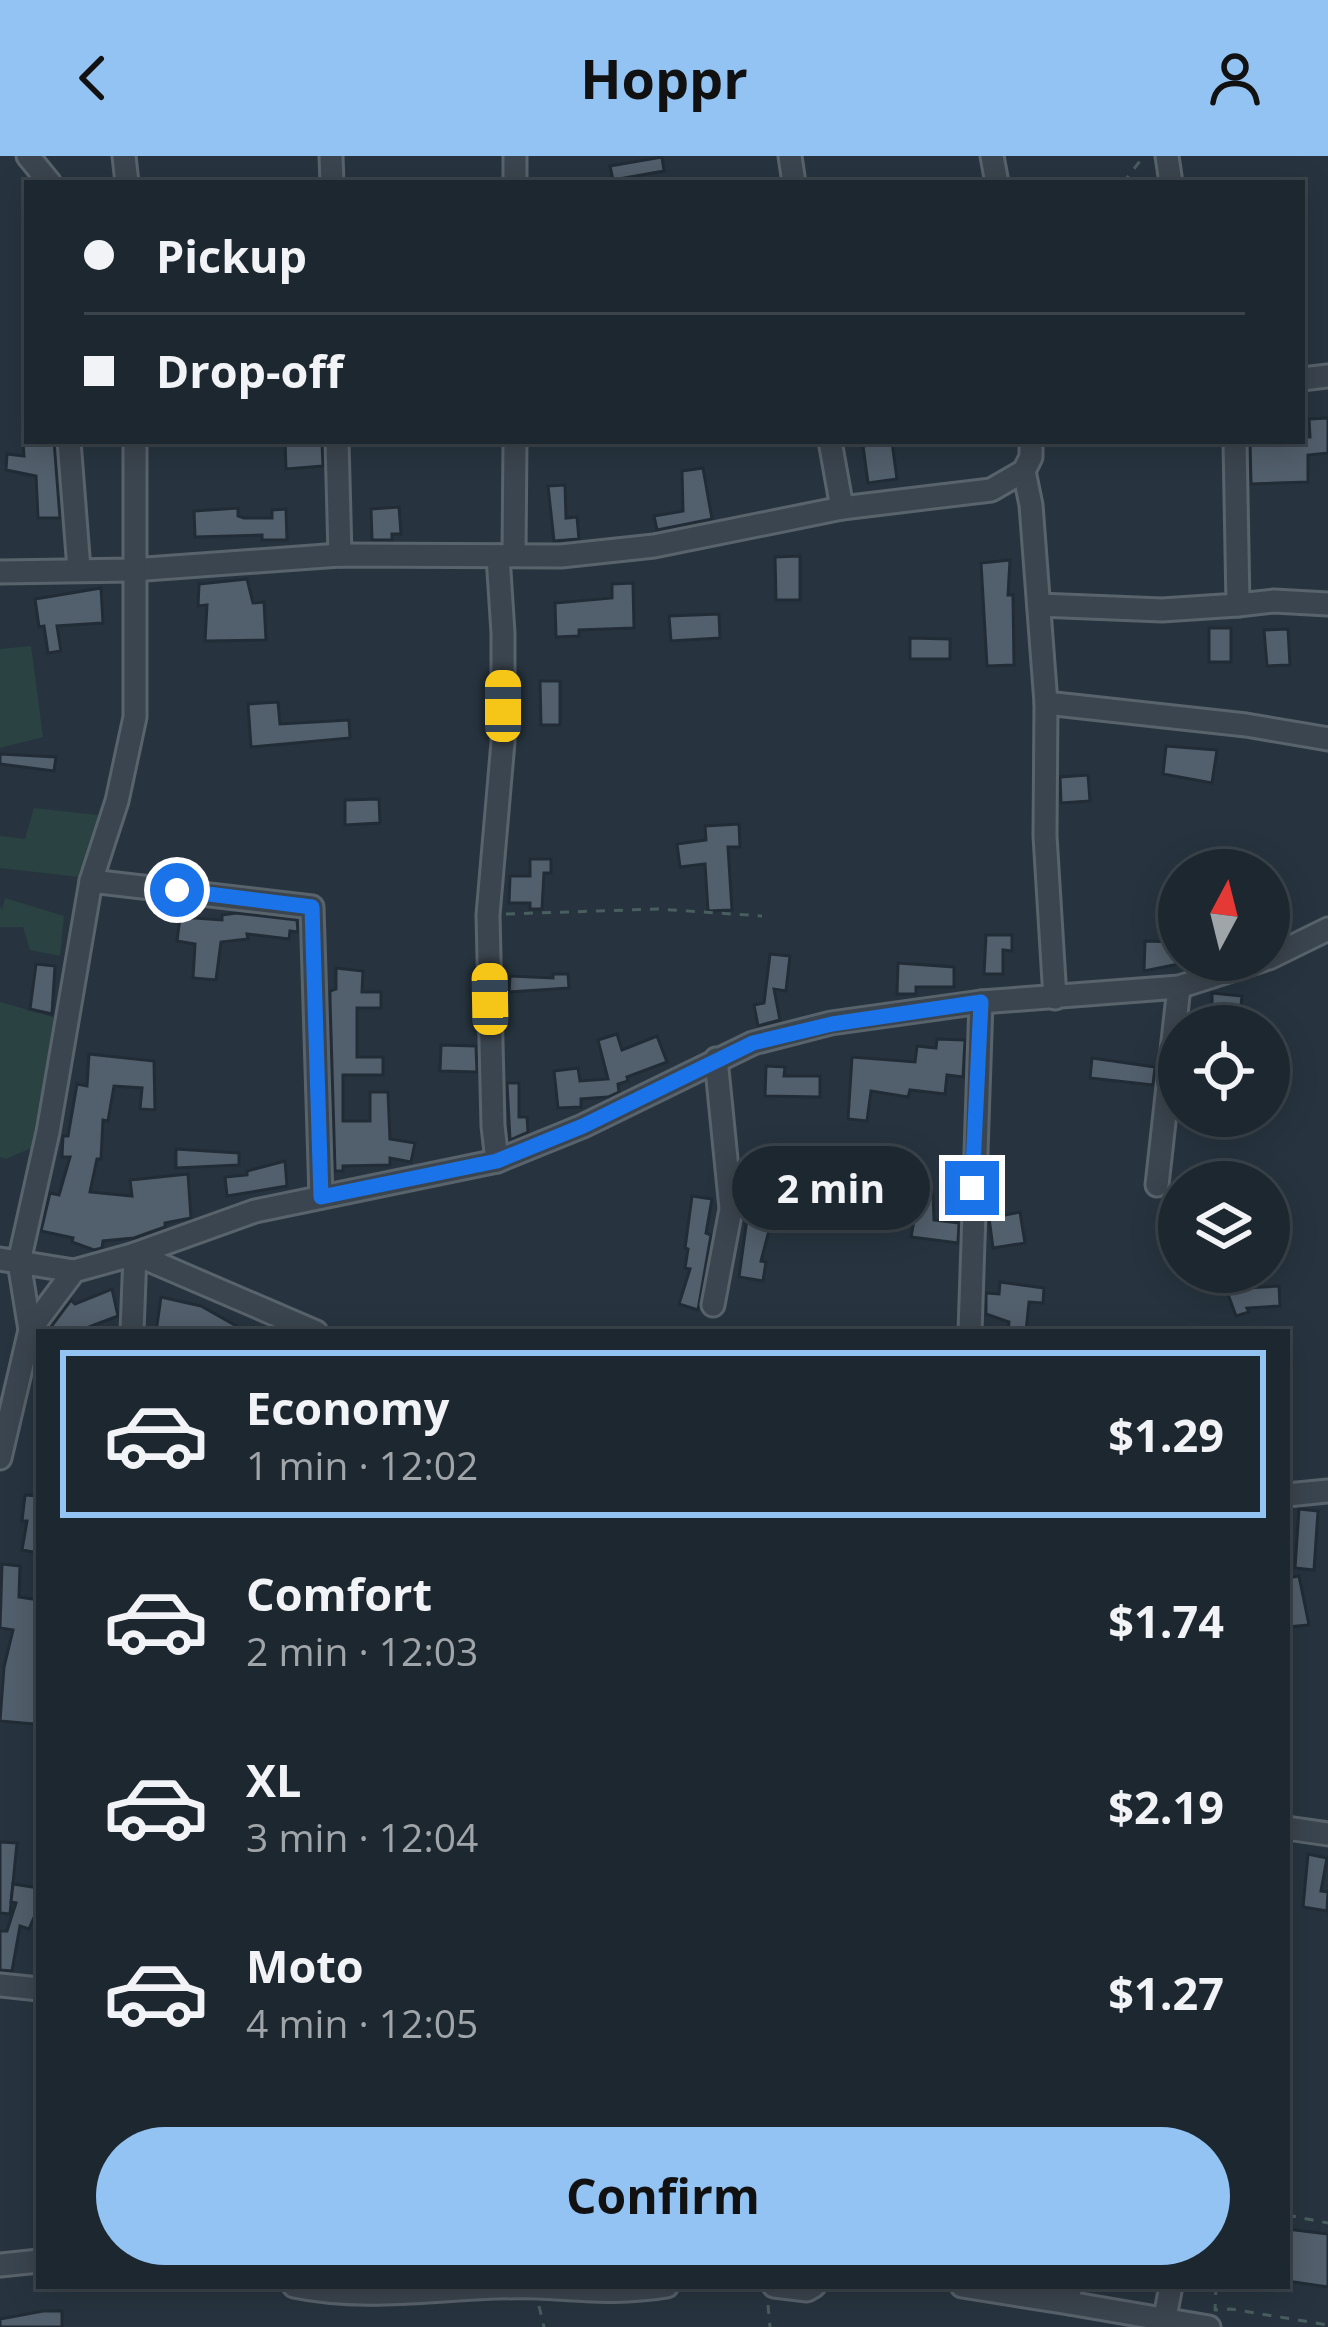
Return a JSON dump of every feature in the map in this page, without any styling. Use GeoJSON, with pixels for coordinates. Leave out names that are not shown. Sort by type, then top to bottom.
{"type":"FeatureCollection","features":[{"type":"Feature","properties":{"kind":"street"},"geometry":{"type":"LineString","coordinates":[[28,156],[48,180]]}},
{"type":"Feature","properties":{"kind":"street"},"geometry":{"type":"LineString","coordinates":[[69,444],[79,569]]}},
{"type":"Feature","properties":{"kind":"street"},"geometry":{"type":"LineString","coordinates":[[30,1330],[10,1260],[48,1132],[91,881],[135,717],[135,444]]}},
{"type":"Feature","properties":{"kind":"street"},"geometry":{"type":"LineString","coordinates":[[337,444],[340,555]]}},
{"type":"Feature","properties":{"kind":"street"},"geometry":{"type":"LineString","coordinates":[[497,1161],[488,915],[503,742],[503,634],[514,444]]}},
{"type":"Feature","properties":{"kind":"street"},"geometry":{"type":"LineString","coordinates":[[831,444],[842,508]]}},
{"type":"Feature","properties":{"kind":"street"},"geometry":{"type":"LineString","coordinates":[[0,572],[132,570],[340,555],[561,556],[654,546],[842,508],[992,490],[1024,471],[1031,444]]}},
{"type":"Feature","properties":{"kind":"street"},"geometry":{"type":"LineString","coordinates":[[1235,444],[1238,605]]}},
{"type":"Feature","properties":{"kind":"street"},"geometry":{"type":"LineString","coordinates":[[1024,471],[1031,505],[1046,703],[1046,836],[1055,998]]}},
{"type":"Feature","properties":{"kind":"street"},"geometry":{"type":"LineString","coordinates":[[1039,605],[1162,610],[1274,602],[1328,604]]}},
{"type":"Feature","properties":{"kind":"street"},"geometry":{"type":"LineString","coordinates":[[1046,703],[1328,739]]}},
{"type":"Feature","properties":{"kind":"street"},"geometry":{"type":"LineString","coordinates":[[91,881],[312,907],[321,1197]]}},
{"type":"Feature","properties":{"kind":"street"},"geometry":{"type":"LineString","coordinates":[[1290,947],[1328,929]]}},
{"type":"Feature","properties":{"kind":"street"},"geometry":{"type":"LineString","coordinates":[[10,1260],[74,1270],[135,1254],[255,1211],[497,1161],[583,1126],[753,1043],[832,1024],[981,1002],[1179,987],[1198,981]]}},
{"type":"Feature","properties":{"kind":"street"},"geometry":{"type":"LineString","coordinates":[[1157,1185],[1179,987]]}},
{"type":"Feature","properties":{"kind":"street"},"geometry":{"type":"LineString","coordinates":[[970,1329],[981,1002]]}},
{"type":"Feature","properties":{"kind":"street"},"geometry":{"type":"LineString","coordinates":[[712,1305],[731,1209],[716,1059]]}},
{"type":"Feature","properties":{"kind":"street"},"geometry":{"type":"LineString","coordinates":[[135,1254],[275,1324]]}},
{"type":"Feature","properties":{"kind":"street"},"geometry":{"type":"LineString","coordinates":[[132,1329],[135,1254]]}},
{"type":"Feature","properties":{"kind":"street"},"geometry":{"type":"LineString","coordinates":[[0,1458],[30,1330],[74,1270]]}},
{"type":"Feature","properties":{"kind":"street"},"geometry":{"type":"LineString","coordinates":[[1290,1496],[1328,1491]]}},
{"type":"Feature","properties":{"kind":"street"},"geometry":{"type":"LineString","coordinates":[[1290,1828],[1328,1834]]}},
{"type":"Feature","properties":{"kind":"street"},"geometry":{"type":"LineString","coordinates":[[0,1985],[36,1989]]}},
{"type":"Feature","properties":{"kind":"street"},"geometry":{"type":"LineString","coordinates":[[0,2265],[36,2261]]}},
{"type":"Feature","properties":{"kind":"street"},"geometry":{"type":"LineString","coordinates":[[332,2289],[394,2294],[495,2289]]}},
{"type":"Feature","properties":{"kind":"street"},"geometry":{"type":"LineString","coordinates":[[771,2296],[802,2289]]}},
{"type":"Feature","properties":{"kind":"street"},"geometry":{"type":"LineString","coordinates":[[998,2289],[1070,2295],[1165,2317],[1212,2321]]}},
{"type":"Feature","properties":{"kind":"street"},"geometry":{"type":"LineString","coordinates":[[1165,2317],[1170,2289]]}},
{"type":"Feature","properties":{"kind":"path"},"geometry":{"type":"LineString","coordinates":[[1125,180],[1144,156]]}},
{"type":"Feature","properties":{"kind":"path"},"geometry":{"type":"LineString","coordinates":[[488,915],[658,909],[762,916]]}},
{"type":"Feature","properties":{"kind":"path"},"geometry":{"type":"LineString","coordinates":[[1290,2216],[1328,2223]]}},
{"type":"Feature","properties":{"kind":"path"},"geometry":{"type":"LineString","coordinates":[[1212,2321],[1216,2289]]}},
{"type":"Feature","properties":{"kind":"path"},"geometry":{"type":"LineString","coordinates":[[770,2327],[771,2296]]}},
{"type":"Feature","properties":{"kind":"path"},"geometry":{"type":"LineString","coordinates":[[1212,2321],[1231,2309],[1328,2325]]}},
{"type":"Feature","properties":{"kind":"green space"},"geometry":{"type":"Polygon","coordinates":[[[31,646],[43,737],[0,748],[0,649],[31,646]]]}},
{"type":"Feature","properties":{"kind":"green space"},"geometry":{"type":"Polygon","coordinates":[[[34,808],[98,815],[80,877],[0,868],[0,836],[25,839],[34,808]]]}},
{"type":"Feature","properties":{"kind":"green space"},"geometry":{"type":"Polygon","coordinates":[[[5,898],[64,916],[60,956],[30,950],[23,927],[0,927],[5,898]]]}},
{"type":"Feature","properties":{"kind":"green space"},"geometry":{"type":"Polygon","coordinates":[[[0,1002],[56,1018],[31,1148],[6,1159],[0,1157],[0,1002]]]}},
{"type":"Feature","properties":{"kind":"building"},"geometry":{"type":"Polygon","coordinates":[[[662,157],[664,171],[613,180],[610,166],[662,157]]]}},
{"type":"Feature","properties":{"kind":"building"},"geometry":{"type":"Polygon","coordinates":[[[1328,418],[1328,453],[1308,455],[1308,482],[1251,484],[1250,444],[1305,444],[1305,437],[1310,437],[1309,419],[1328,418]]]}},
{"type":"Feature","properties":{"kind":"building"},"geometry":{"type":"Polygon","coordinates":[[[23,441],[54,444],[60,518],[38,518],[36,476],[6,470],[7,454],[24,456],[23,441]]]}},
{"type":"Feature","properties":{"kind":"building"},"geometry":{"type":"Polygon","coordinates":[[[285,444],[322,444],[323,466],[286,469],[285,444]]]}},
{"type":"Feature","properties":{"kind":"building"},"geometry":{"type":"Polygon","coordinates":[[[892,444],[897,479],[868,483],[863,446],[892,444]]]}},
{"type":"Feature","properties":{"kind":"building"},"geometry":{"type":"Polygon","coordinates":[[[703,468],[712,519],[657,530],[654,516],[683,511],[682,471],[703,468]]]}},
{"type":"Feature","properties":{"kind":"building"},"geometry":{"type":"Polygon","coordinates":[[[565,485],[566,518],[577,517],[579,539],[554,541],[548,486],[565,485]]]}},
{"type":"Feature","properties":{"kind":"building"},"geometry":{"type":"Polygon","coordinates":[[[399,507],[401,534],[392,534],[392,540],[372,540],[371,509],[399,507]]]}},
{"type":"Feature","properties":{"kind":"building"},"geometry":{"type":"Polygon","coordinates":[[[238,508],[238,516],[244,518],[272,518],[272,510],[286,509],[287,540],[262,540],[262,535],[195,537],[194,511],[238,508]]]}},
{"type":"Feature","properties":{"kind":"building"},"geometry":{"type":"Polygon","coordinates":[[[800,556],[800,600],[776,600],[775,557],[800,556]]]}},
{"type":"Feature","properties":{"kind":"building"},"geometry":{"type":"Polygon","coordinates":[[[1010,560],[1014,665],[987,666],[981,563],[1010,560]]]}},
{"type":"Feature","properties":{"kind":"building"},"geometry":{"type":"Polygon","coordinates":[[[247,579],[253,603],[264,602],[266,640],[205,641],[207,605],[198,606],[199,584],[247,579]]]}},
{"type":"Feature","properties":{"kind":"building"},"geometry":{"type":"Polygon","coordinates":[[[633,583],[634,628],[579,630],[579,636],[556,637],[555,603],[612,598],[612,584],[633,583]]]}},
{"type":"Feature","properties":{"kind":"building"},"geometry":{"type":"Polygon","coordinates":[[[101,588],[103,623],[57,626],[61,651],[48,653],[35,599],[101,588]]]}},
{"type":"Feature","properties":{"kind":"building"},"geometry":{"type":"Polygon","coordinates":[[[719,614],[720,638],[671,641],[669,616],[719,614]]]}},
{"type":"Feature","properties":{"kind":"building"},"geometry":{"type":"Polygon","coordinates":[[[1209,628],[1231,628],[1231,662],[1209,662],[1209,628]]]}},
{"type":"Feature","properties":{"kind":"building"},"geometry":{"type":"Polygon","coordinates":[[[1288,629],[1290,665],[1267,666],[1264,630],[1288,629]]]}},
{"type":"Feature","properties":{"kind":"building"},"geometry":{"type":"Polygon","coordinates":[[[910,638],[950,639],[950,659],[910,659],[910,638]]]}},
{"type":"Feature","properties":{"kind":"building"},"geometry":{"type":"Polygon","coordinates":[[[540,681],[560,681],[560,725],[541,725],[540,681]]]}},
{"type":"Feature","properties":{"kind":"building"},"geometry":{"type":"Polygon","coordinates":[[[278,702],[280,724],[349,720],[350,738],[251,747],[248,704],[278,702]]]}},
{"type":"Feature","properties":{"kind":"building"},"geometry":{"type":"Polygon","coordinates":[[[1166,746],[1217,750],[1212,783],[1163,774],[1166,746]]]}},
{"type":"Feature","properties":{"kind":"building"},"geometry":{"type":"Polygon","coordinates":[[[0,754],[56,757],[54,771],[0,764],[0,754]]]}},
{"type":"Feature","properties":{"kind":"building"},"geometry":{"type":"Polygon","coordinates":[[[1088,775],[1090,801],[1061,803],[1060,777],[1088,775]]]}},
{"type":"Feature","properties":{"kind":"building"},"geometry":{"type":"Polygon","coordinates":[[[379,799],[380,823],[345,825],[345,800],[379,799]]]}},
{"type":"Feature","properties":{"kind":"building"},"geometry":{"type":"Polygon","coordinates":[[[739,824],[740,847],[728,847],[732,910],[708,911],[705,864],[680,867],[677,844],[706,840],[705,826],[739,824]]]}},
{"type":"Feature","properties":{"kind":"building"},"geometry":{"type":"Polygon","coordinates":[[[530,859],[551,859],[551,873],[544,873],[542,909],[530,909],[530,903],[509,903],[510,876],[530,876],[530,859]]]}},
{"type":"Feature","properties":{"kind":"building"},"geometry":{"type":"Polygon","coordinates":[[[222,915],[297,920],[298,932],[290,931],[289,939],[247,934],[248,939],[221,942],[216,980],[193,978],[195,944],[177,941],[180,917],[222,920],[222,915]]]}},
{"type":"Feature","properties":{"kind":"building"},"geometry":{"type":"Polygon","coordinates":[[[986,935],[1012,935],[1012,951],[1003,950],[1003,974],[984,974],[986,935]]]}},
{"type":"Feature","properties":{"kind":"building"},"geometry":{"type":"Polygon","coordinates":[[[1145,941],[1158,941],[1158,968],[1144,971],[1145,941]]]}},
{"type":"Feature","properties":{"kind":"building"},"geometry":{"type":"Polygon","coordinates":[[[770,954],[790,956],[786,991],[774,989],[780,1020],[758,1026],[754,1005],[764,1003],[770,954]]]}},
{"type":"Feature","properties":{"kind":"building"},"geometry":{"type":"Polygon","coordinates":[[[898,963],[954,967],[954,987],[916,987],[916,994],[897,994],[898,963]]]}},
{"type":"Feature","properties":{"kind":"building"},"geometry":{"type":"Polygon","coordinates":[[[36,964],[55,966],[52,1014],[30,1009],[36,964]]]}},
{"type":"Feature","properties":{"kind":"building"},"geometry":{"type":"Polygon","coordinates":[[[336,968],[363,971],[362,992],[381,992],[381,1008],[357,1008],[357,1057],[383,1057],[383,1075],[343,1075],[343,1121],[370,1121],[370,1092],[388,1092],[390,1139],[415,1143],[411,1162],[390,1158],[390,1165],[343,1166],[343,1171],[335,1171],[330,991],[336,989],[336,968]]]}},
{"type":"Feature","properties":{"kind":"building"},"geometry":{"type":"Polygon","coordinates":[[[553,974],[568,974],[569,988],[509,992],[510,976],[553,978],[553,974]]]}},
{"type":"Feature","properties":{"kind":"building"},"geometry":{"type":"Polygon","coordinates":[[[1212,993],[1242,996],[1241,1005],[1212,1005],[1212,993]]]}},
{"type":"Feature","properties":{"kind":"building"},"geometry":{"type":"Polygon","coordinates":[[[617,1034],[622,1050],[657,1036],[667,1062],[627,1077],[628,1081],[618,1084],[619,1092],[608,1097],[581,1099],[581,1107],[558,1108],[554,1071],[578,1068],[580,1081],[608,1079],[598,1040],[617,1034]]]}},
{"type":"Feature","properties":{"kind":"building"},"geometry":{"type":"Polygon","coordinates":[[[937,1039],[965,1040],[963,1077],[947,1075],[945,1094],[910,1090],[908,1097],[871,1091],[867,1121],[848,1119],[852,1057],[915,1062],[917,1046],[936,1048],[937,1039]]]}},
{"type":"Feature","properties":{"kind":"building"},"geometry":{"type":"Polygon","coordinates":[[[441,1045],[476,1046],[477,1072],[440,1071],[441,1045]]]}},
{"type":"Feature","properties":{"kind":"building"},"geometry":{"type":"Polygon","coordinates":[[[89,1054],[154,1061],[155,1110],[140,1109],[142,1088],[114,1086],[90,1192],[132,1196],[130,1180],[188,1174],[191,1218],[165,1223],[165,1227],[134,1238],[103,1241],[102,1248],[94,1250],[72,1242],[73,1238],[41,1231],[50,1193],[59,1195],[70,1157],[62,1157],[63,1136],[68,1136],[77,1084],[87,1086],[89,1054]]]}},
{"type":"Feature","properties":{"kind":"building"},"geometry":{"type":"Polygon","coordinates":[[[1092,1058],[1155,1067],[1153,1085],[1090,1078],[1092,1058]]]}},
{"type":"Feature","properties":{"kind":"building"},"geometry":{"type":"Polygon","coordinates":[[[766,1066],[785,1067],[784,1076],[820,1076],[820,1097],[765,1096],[766,1066]]]}},
{"type":"Feature","properties":{"kind":"building"},"geometry":{"type":"Polygon","coordinates":[[[507,1083],[519,1083],[519,1117],[527,1117],[528,1132],[510,1140],[507,1083]]]}},
{"type":"Feature","properties":{"kind":"building"},"geometry":{"type":"Polygon","coordinates":[[[176,1149],[239,1153],[239,1165],[176,1168],[176,1149]]]}},
{"type":"Feature","properties":{"kind":"building"},"geometry":{"type":"Polygon","coordinates":[[[285,1161],[287,1186],[227,1196],[225,1177],[247,1175],[247,1171],[285,1161]]]}},
{"type":"Feature","properties":{"kind":"building"},"geometry":{"type":"Polygon","coordinates":[[[919,1192],[933,1194],[934,1220],[959,1223],[958,1243],[911,1237],[919,1192]]]}},
{"type":"Feature","properties":{"kind":"building"},"geometry":{"type":"Polygon","coordinates":[[[692,1196],[712,1199],[698,1310],[679,1304],[690,1269],[685,1268],[685,1248],[692,1196]]]}},
{"type":"Feature","properties":{"kind":"building"},"geometry":{"type":"Polygon","coordinates":[[[749,1204],[775,1208],[761,1261],[766,1262],[763,1281],[739,1277],[749,1204]]]}},
{"type":"Feature","properties":{"kind":"building"},"geometry":{"type":"Polygon","coordinates":[[[1020,1212],[1025,1243],[993,1248],[989,1218],[1020,1212]]]}},
{"type":"Feature","properties":{"kind":"building"},"geometry":{"type":"Polygon","coordinates":[[[1000,1282],[1044,1288],[1043,1303],[1029,1302],[1026,1329],[1008,1329],[1009,1322],[986,1314],[986,1293],[999,1294],[1000,1282]]]}},
{"type":"Feature","properties":{"kind":"building"},"geometry":{"type":"Polygon","coordinates":[[[112,1289],[118,1316],[84,1329],[49,1329],[71,1300],[75,1304],[112,1289]]]}},
{"type":"Feature","properties":{"kind":"building"},"geometry":{"type":"Polygon","coordinates":[[[1227,1293],[1279,1293],[1280,1306],[1247,1308],[1249,1312],[1236,1316],[1227,1293]]]}},
{"type":"Feature","properties":{"kind":"building"},"geometry":{"type":"Polygon","coordinates":[[[161,1297],[201,1306],[242,1329],[156,1329],[161,1297]]]}},
{"type":"Feature","properties":{"kind":"building"},"geometry":{"type":"Polygon","coordinates":[[[25,1495],[36,1496],[36,1552],[22,1550],[27,1521],[22,1521],[25,1495]]]}},
{"type":"Feature","properties":{"kind":"building"},"geometry":{"type":"Polygon","coordinates":[[[1299,1509],[1318,1511],[1314,1570],[1295,1568],[1299,1509]]]}},
{"type":"Feature","properties":{"kind":"building"},"geometry":{"type":"Polygon","coordinates":[[[2,1564],[20,1566],[19,1597],[36,1600],[34,1724],[0,1721],[4,1667],[13,1630],[0,1628],[2,1564]]]}},
{"type":"Feature","properties":{"kind":"building"},"geometry":{"type":"Polygon","coordinates":[[[1299,1576],[1309,1625],[1290,1627],[1290,1578],[1299,1576]]]}},
{"type":"Feature","properties":{"kind":"building"},"geometry":{"type":"Polygon","coordinates":[[[0,1842],[17,1843],[10,1914],[0,1913],[0,1842]]]}},
{"type":"Feature","properties":{"kind":"building"},"geometry":{"type":"Polygon","coordinates":[[[1308,1854],[1327,1858],[1321,1891],[1328,1892],[1327,1911],[1303,1907],[1308,1854]]]}},
{"type":"Feature","properties":{"kind":"building"},"geometry":{"type":"Polygon","coordinates":[[[13,1884],[36,1888],[36,1913],[29,1929],[20,1926],[12,1971],[0,1970],[0,1931],[7,1931],[16,1903],[11,1902],[13,1884]]]}},
{"type":"Feature","properties":{"kind":"building"},"geometry":{"type":"Polygon","coordinates":[[[1290,2229],[1328,2234],[1328,2287],[1290,2281],[1290,2229]]]}},
{"type":"Feature","properties":{"kind":"building"},"geometry":{"type":"Polygon","coordinates":[[[62,2311],[62,2327],[0,2327],[0,2319],[62,2311]]]}},
{"type":"Feature","properties":{"kind":"route"},"geometry":{"type":"LineString","coordinates":[[177,890],[306,904],[314,911],[321,1197],[497,1161],[583,1126],[753,1043],[832,1024],[981,1002],[972,1188]]}}]}
